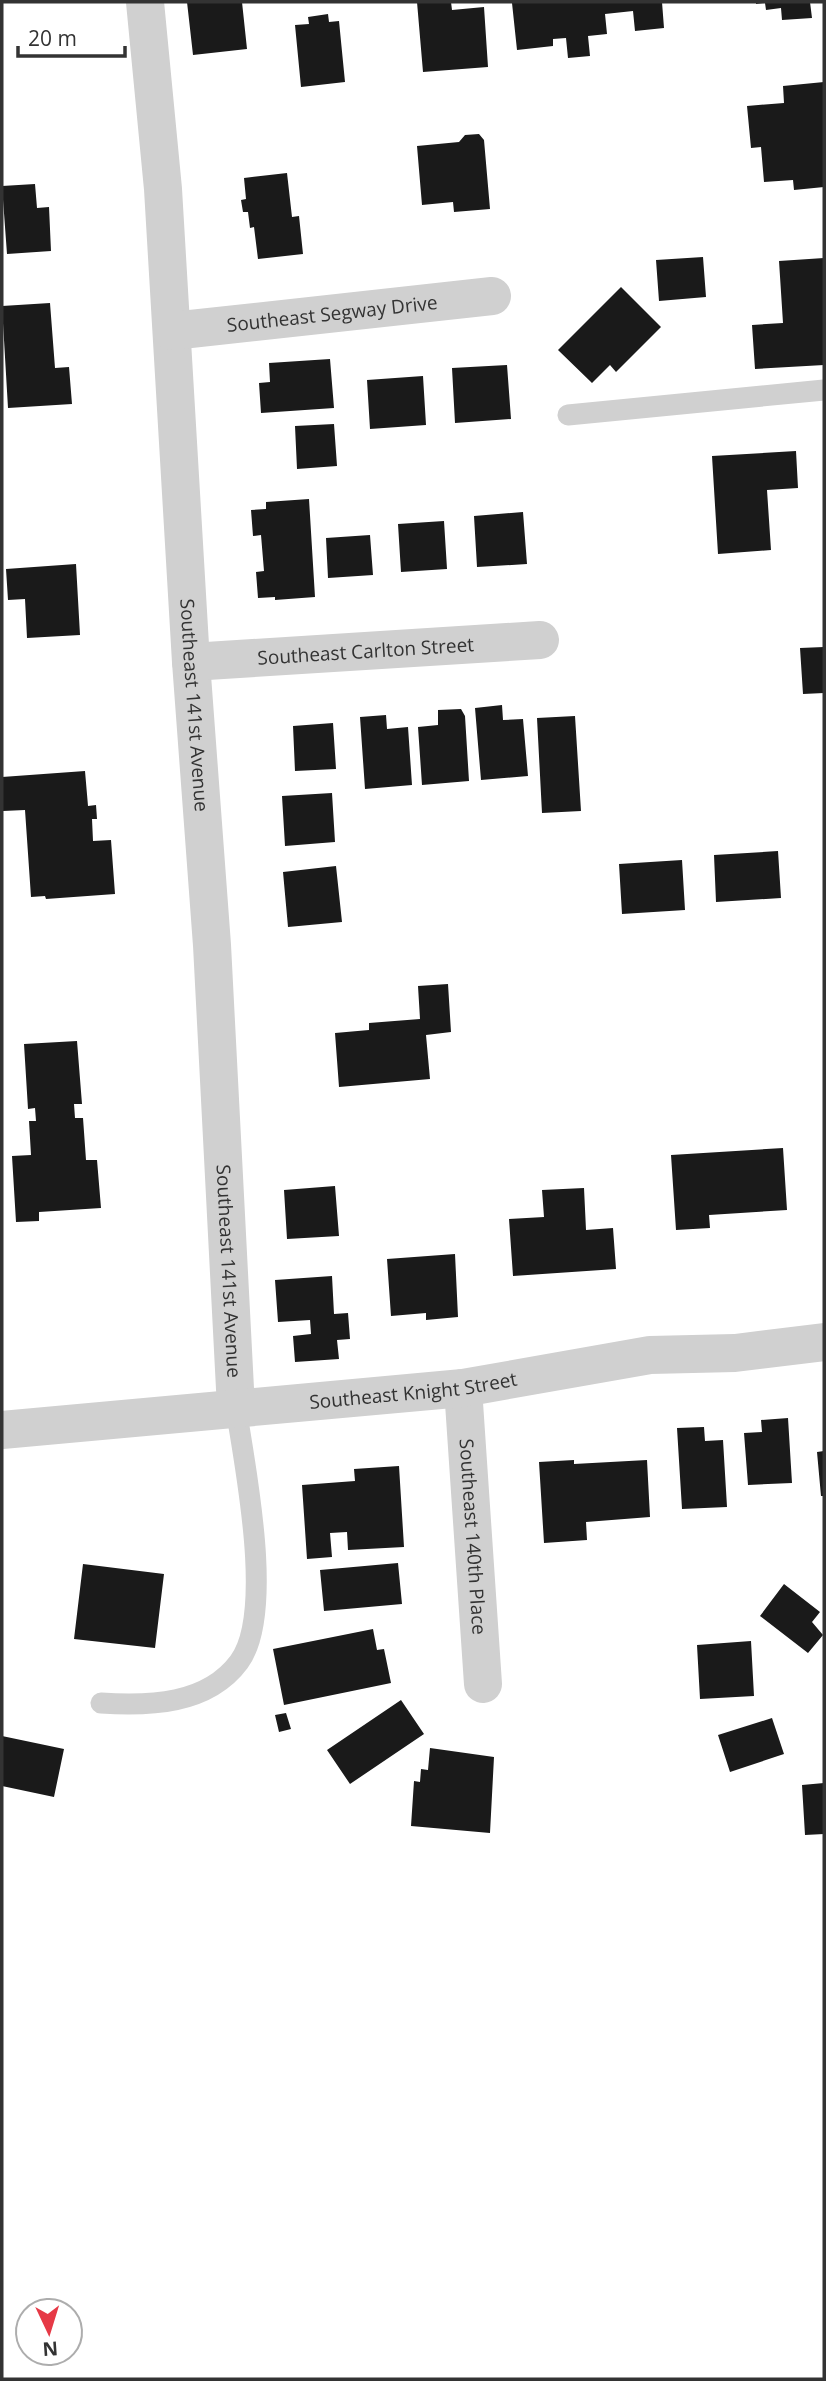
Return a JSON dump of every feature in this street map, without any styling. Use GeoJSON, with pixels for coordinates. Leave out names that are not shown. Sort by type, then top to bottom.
{"type":"FeatureCollection","features":[{"type":"Feature","properties":{"kind":"street","name":"Southeast 141st Avenue"},"geometry":{"type":"LineString","coordinates":[[145,2],[163,189],[191,662],[212,944],[236,1408]]}},
{"type":"Feature","properties":{"kind":"street","name":"Southeast Segway Drive"},"geometry":{"type":"LineString","coordinates":[[172,331],[492,296]]}},
{"type":"Feature","properties":{"kind":"street","name":"Southeast Carlton Street"},"geometry":{"type":"LineString","coordinates":[[191,662],[540,640]]}},
{"type":"Feature","properties":{"kind":"street","name":"Southeast Knight Street"},"geometry":{"type":"LineString","coordinates":[[2,1430],[463,1388],[650,1354],[734,1353],[824,1342]]}},
{"type":"Feature","properties":{"kind":"street","name":"Southeast 140th Place"},"geometry":{"type":"LineString","coordinates":[[463,1388],[483,1684]]}},
{"type":"Feature","properties":{"kind":"lane"},"geometry":{"type":"LineString","coordinates":[[568,415],[824,390]]}},
{"type":"Feature","properties":{"kind":"lane"},"geometry":{"type":"LineString","coordinates":[[101,1703],[168,1703],[196,1694],[222,1681],[240,1661],[251,1636],[257,1574],[236,1408]]}},
{"type":"Feature","properties":{"kind":"building"},"geometry":{"type":"Polygon","coordinates":[[[187,2],[242,2],[247,49],[193,55],[187,2]]]}},
{"type":"Feature","properties":{"kind":"building"},"geometry":{"type":"Polygon","coordinates":[[[417,2],[451,2],[452,10],[484,7],[488,67],[423,72],[417,2]]]}},
{"type":"Feature","properties":{"kind":"building"},"geometry":{"type":"Polygon","coordinates":[[[662,2],[664,28],[635,31],[633,11],[605,14],[607,34],[588,36],[590,56],[568,58],[566,38],[553,39],[553,46],[517,50],[512,3],[662,2]]]}},
{"type":"Feature","properties":{"kind":"building"},"geometry":{"type":"Polygon","coordinates":[[[756,2],[810,2],[812,18],[782,20],[781,8],[766,10],[765,3],[756,2]]]}},
{"type":"Feature","properties":{"kind":"building"},"geometry":{"type":"Polygon","coordinates":[[[328,14],[329,22],[339,21],[345,82],[301,87],[295,25],[309,24],[308,17],[328,14]]]}},
{"type":"Feature","properties":{"kind":"building"},"geometry":{"type":"Polygon","coordinates":[[[824,82],[824,187],[794,190],[793,180],[764,182],[761,147],[751,148],[747,106],[784,103],[783,86],[824,82]]]}},
{"type":"Feature","properties":{"kind":"building"},"geometry":{"type":"Polygon","coordinates":[[[479,134],[484,140],[490,209],[454,212],[453,202],[422,205],[417,146],[459,142],[465,135],[479,134]]]}},
{"type":"Feature","properties":{"kind":"building"},"geometry":{"type":"Polygon","coordinates":[[[287,173],[292,217],[299,216],[303,254],[258,259],[254,227],[250,228],[248,212],[243,212],[241,200],[246,199],[244,178],[287,173]]]}},
{"type":"Feature","properties":{"kind":"building"},"geometry":{"type":"Polygon","coordinates":[[[35,184],[37,208],[49,207],[51,251],[7,254],[2,186],[35,184]]]}},
{"type":"Feature","properties":{"kind":"building"},"geometry":{"type":"Polygon","coordinates":[[[703,257],[706,297],[659,301],[656,260],[703,257]]]}},
{"type":"Feature","properties":{"kind":"building"},"geometry":{"type":"Polygon","coordinates":[[[824,258],[824,365],[755,369],[752,325],[783,323],[779,261],[824,258]]]}},
{"type":"Feature","properties":{"kind":"building"},"geometry":{"type":"Polygon","coordinates":[[[621,287],[661,327],[616,372],[610,365],[592,383],[558,350],[621,287]]]}},
{"type":"Feature","properties":{"kind":"building"},"geometry":{"type":"Polygon","coordinates":[[[50,303],[55,368],[69,367],[72,404],[8,408],[2,306],[50,303]]]}},
{"type":"Feature","properties":{"kind":"building"},"geometry":{"type":"Polygon","coordinates":[[[330,359],[334,408],[261,413],[259,383],[270,382],[269,363],[330,359]]]}},
{"type":"Feature","properties":{"kind":"building"},"geometry":{"type":"Polygon","coordinates":[[[507,365],[511,419],[455,423],[452,368],[507,365]]]}},
{"type":"Feature","properties":{"kind":"building"},"geometry":{"type":"Polygon","coordinates":[[[423,376],[426,425],[370,429],[367,380],[423,376]]]}},
{"type":"Feature","properties":{"kind":"building"},"geometry":{"type":"Polygon","coordinates":[[[334,424],[337,466],[297,469],[295,426],[334,424]]]}},
{"type":"Feature","properties":{"kind":"building"},"geometry":{"type":"Polygon","coordinates":[[[796,451],[798,488],[767,490],[771,550],[718,554],[712,456],[796,451]]]}},
{"type":"Feature","properties":{"kind":"building"},"geometry":{"type":"Polygon","coordinates":[[[309,499],[315,597],[275,600],[275,597],[258,598],[256,572],[264,571],[261,535],[253,536],[251,510],[266,509],[266,502],[309,499]]]}},
{"type":"Feature","properties":{"kind":"building"},"geometry":{"type":"Polygon","coordinates":[[[523,512],[527,564],[477,567],[474,516],[523,512]]]}},
{"type":"Feature","properties":{"kind":"building"},"geometry":{"type":"Polygon","coordinates":[[[444,521],[447,569],[401,572],[398,524],[444,521]]]}},
{"type":"Feature","properties":{"kind":"building"},"geometry":{"type":"Polygon","coordinates":[[[370,535],[373,575],[328,578],[326,538],[370,535]]]}},
{"type":"Feature","properties":{"kind":"building"},"geometry":{"type":"Polygon","coordinates":[[[76,564],[80,635],[27,638],[25,599],[8,600],[6,569],[76,564]]]}},
{"type":"Feature","properties":{"kind":"building"},"geometry":{"type":"Polygon","coordinates":[[[824,647],[824,693],[803,694],[800,648],[824,647]]]}},
{"type":"Feature","properties":{"kind":"building"},"geometry":{"type":"Polygon","coordinates":[[[502,705],[503,720],[523,719],[528,776],[481,780],[475,708],[502,705]]]}},
{"type":"Feature","properties":{"kind":"building"},"geometry":{"type":"Polygon","coordinates":[[[461,709],[465,716],[469,781],[422,785],[418,727],[438,725],[438,710],[461,709]]]}},
{"type":"Feature","properties":{"kind":"building"},"geometry":{"type":"Polygon","coordinates":[[[386,715],[387,729],[408,727],[412,785],[365,789],[360,717],[386,715]]]}},
{"type":"Feature","properties":{"kind":"building"},"geometry":{"type":"Polygon","coordinates":[[[575,716],[581,811],[542,813],[537,718],[575,716]]]}},
{"type":"Feature","properties":{"kind":"building"},"geometry":{"type":"Polygon","coordinates":[[[333,723],[336,769],[295,771],[293,726],[333,723]]]}},
{"type":"Feature","properties":{"kind":"building"},"geometry":{"type":"Polygon","coordinates":[[[85,771],[88,806],[96,805],[97,819],[92,819],[93,841],[111,840],[115,894],[46,899],[45,896],[31,897],[25,810],[3,811],[2,777],[85,771]]]}},
{"type":"Feature","properties":{"kind":"building"},"geometry":{"type":"Polygon","coordinates":[[[332,793],[335,842],[285,846],[282,796],[332,793]]]}},
{"type":"Feature","properties":{"kind":"building"},"geometry":{"type":"Polygon","coordinates":[[[778,851],[781,898],[716,902],[714,855],[778,851]]]}},
{"type":"Feature","properties":{"kind":"building"},"geometry":{"type":"Polygon","coordinates":[[[682,860],[685,910],[622,914],[619,864],[682,860]]]}},
{"type":"Feature","properties":{"kind":"building"},"geometry":{"type":"Polygon","coordinates":[[[336,866],[342,922],[288,927],[283,872],[336,866]]]}},
{"type":"Feature","properties":{"kind":"building"},"geometry":{"type":"Polygon","coordinates":[[[448,984],[451,1032],[426,1035],[430,1079],[339,1087],[335,1033],[369,1030],[369,1023],[420,1019],[418,986],[448,984]]]}},
{"type":"Feature","properties":{"kind":"building"},"geometry":{"type":"Polygon","coordinates":[[[77,1041],[82,1104],[74,1104],[75,1118],[83,1118],[86,1160],[97,1160],[101,1208],[39,1212],[39,1221],[16,1222],[12,1156],[31,1155],[29,1121],[36,1121],[35,1108],[28,1109],[24,1044],[77,1041]]]}},
{"type":"Feature","properties":{"kind":"building"},"geometry":{"type":"Polygon","coordinates":[[[783,1148],[787,1210],[709,1215],[710,1228],[676,1230],[671,1155],[783,1148]]]}},
{"type":"Feature","properties":{"kind":"building"},"geometry":{"type":"Polygon","coordinates":[[[335,1186],[339,1236],[287,1239],[284,1190],[335,1186]]]}},
{"type":"Feature","properties":{"kind":"building"},"geometry":{"type":"Polygon","coordinates":[[[584,1188],[586,1230],[613,1228],[616,1269],[513,1276],[509,1219],[544,1217],[542,1190],[584,1188]]]}},
{"type":"Feature","properties":{"kind":"building"},"geometry":{"type":"Polygon","coordinates":[[[455,1254],[458,1317],[426,1320],[426,1313],[391,1316],[387,1259],[455,1254]]]}},
{"type":"Feature","properties":{"kind":"building"},"geometry":{"type":"Polygon","coordinates":[[[332,1276],[334,1314],[348,1313],[350,1339],[337,1340],[339,1359],[295,1362],[293,1336],[311,1334],[310,1320],[278,1322],[275,1280],[332,1276]]]}},
{"type":"Feature","properties":{"kind":"building"},"geometry":{"type":"Polygon","coordinates":[[[788,1418],[792,1483],[748,1485],[744,1433],[762,1432],[761,1420],[788,1418]]]}},
{"type":"Feature","properties":{"kind":"building"},"geometry":{"type":"Polygon","coordinates":[[[704,1427],[705,1441],[723,1440],[727,1507],[682,1509],[677,1428],[704,1427]]]}},
{"type":"Feature","properties":{"kind":"building"},"geometry":{"type":"Polygon","coordinates":[[[824,1451],[824,1496],[821,1496],[817,1452],[824,1451]]]}},
{"type":"Feature","properties":{"kind":"building"},"geometry":{"type":"Polygon","coordinates":[[[574,1460],[574,1464],[647,1460],[650,1517],[586,1522],[587,1540],[544,1543],[539,1462],[574,1460]]]}},
{"type":"Feature","properties":{"kind":"building"},"geometry":{"type":"Polygon","coordinates":[[[399,1466],[404,1547],[348,1550],[347,1532],[330,1533],[332,1557],[307,1559],[302,1485],[355,1481],[354,1469],[399,1466]]]}},
{"type":"Feature","properties":{"kind":"building"},"geometry":{"type":"Polygon","coordinates":[[[398,1563],[402,1604],[324,1611],[320,1570],[398,1563]]]}},
{"type":"Feature","properties":{"kind":"building"},"geometry":{"type":"Polygon","coordinates":[[[83,1564],[164,1574],[155,1648],[74,1639],[83,1564]]]}},
{"type":"Feature","properties":{"kind":"building"},"geometry":{"type":"Polygon","coordinates":[[[784,1584],[820,1612],[812,1622],[823,1635],[808,1653],[760,1616],[784,1584]]]}},
{"type":"Feature","properties":{"kind":"building"},"geometry":{"type":"Polygon","coordinates":[[[373,1629],[377,1650],[384,1649],[391,1683],[284,1705],[273,1649],[373,1629]]]}},
{"type":"Feature","properties":{"kind":"building"},"geometry":{"type":"Polygon","coordinates":[[[751,1641],[754,1696],[700,1699],[697,1645],[751,1641]]]}},
{"type":"Feature","properties":{"kind":"building"},"geometry":{"type":"Polygon","coordinates":[[[401,1700],[424,1734],[350,1784],[327,1750],[401,1700]]]}},
{"type":"Feature","properties":{"kind":"building"},"geometry":{"type":"Polygon","coordinates":[[[286,1713],[291,1729],[279,1732],[275,1715],[286,1713]]]}},
{"type":"Feature","properties":{"kind":"building"},"geometry":{"type":"Polygon","coordinates":[[[772,1718],[784,1754],[730,1772],[718,1735],[772,1718]]]}},
{"type":"Feature","properties":{"kind":"building"},"geometry":{"type":"Polygon","coordinates":[[[2,1736],[64,1749],[54,1797],[2,1786],[2,1736]]]}},
{"type":"Feature","properties":{"kind":"building"},"geometry":{"type":"Polygon","coordinates":[[[430,1748],[494,1757],[490,1833],[411,1826],[414,1781],[420,1782],[421,1769],[428,1770],[430,1748]]]}},
{"type":"Feature","properties":{"kind":"building"},"geometry":{"type":"Polygon","coordinates":[[[824,1783],[824,1834],[805,1835],[802,1785],[824,1783]]]}}]}
